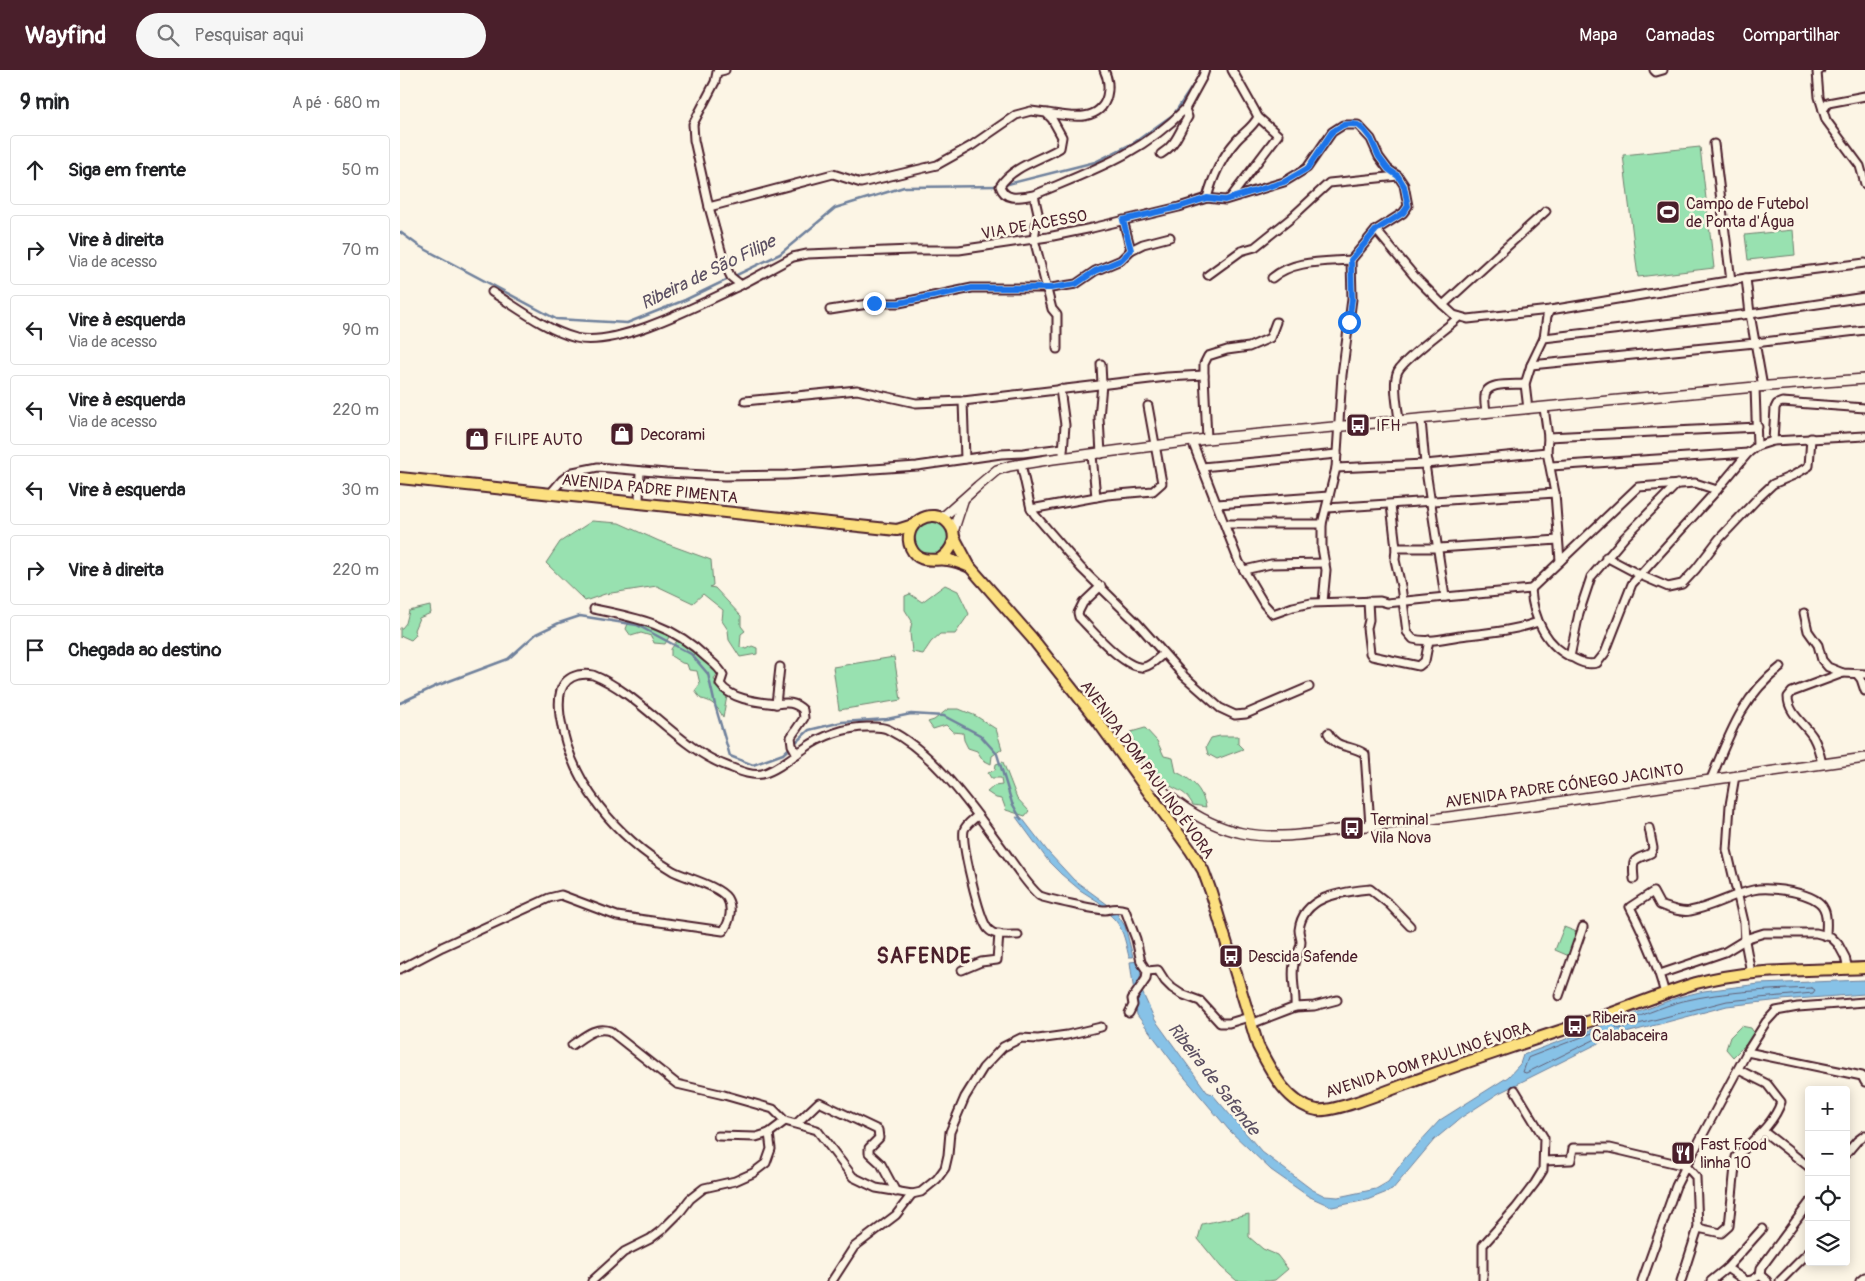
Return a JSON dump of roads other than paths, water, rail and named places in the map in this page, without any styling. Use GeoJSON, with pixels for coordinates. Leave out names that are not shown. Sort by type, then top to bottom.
{"type":"FeatureCollection","features":[{"type":"Feature","properties":{"kind":"main road","name":"AVENIDA PADRE PIMENTA"},"geometry":{"type":"LineString","coordinates":[[400,478],[897,530]]}},
{"type":"Feature","properties":{"kind":"main road"},"geometry":{"type":"LineString","coordinates":[[897,530],[913,525],[923,517],[936,516],[948,522],[953,534],[951,550],[940,559]]}},
{"type":"Feature","properties":{"kind":"main road"},"geometry":{"type":"LineString","coordinates":[[913,525],[909,538],[910,546],[919,557],[926,560],[950,560],[970,567]]}},
{"type":"Feature","properties":{"kind":"main road"},"geometry":{"type":"LineString","coordinates":[[897,530],[909,538]]}},
{"type":"Feature","properties":{"kind":"main road","name":"AVENIDA DOM PAULINO ÉVORA"},"geometry":{"type":"LineString","coordinates":[[953,534],[970,567],[1032,638],[1099,723],[1203,870],[1224,931],[1258,1046],[1290,1096],[1306,1107],[1320,1110],[1361,1100],[1697,983],[1751,973],[1865,968]]}},
{"type":"Feature","properties":{"kind":"street"},"geometry":{"type":"LineString","coordinates":[[725,70],[717,72],[715,82],[693,124],[694,140],[709,207],[725,265],[731,277],[741,285]]}},
{"type":"Feature","properties":{"kind":"street"},"geometry":{"type":"LineString","coordinates":[[709,207],[833,174],[861,183],[937,165],[971,146],[1016,115],[1031,111],[1076,116],[1093,114],[1101,109],[1108,90],[1107,75],[1104,70]]}},
{"type":"Feature","properties":{"kind":"street"},"geometry":{"type":"LineString","coordinates":[[1046,113],[1052,118],[1062,137],[1060,148],[1006,177],[1000,186],[1002,192],[1011,198],[1034,195],[1130,153],[1168,127],[1185,109],[1203,76],[1204,70]]}},
{"type":"Feature","properties":{"kind":"street"},"geometry":{"type":"LineString","coordinates":[[1232,70],[1256,110],[1258,117],[1278,135],[1232,197]]}},
{"type":"Feature","properties":{"kind":"street"},"geometry":{"type":"LineString","coordinates":[[1654,70],[1656,72],[1663,70]]}},
{"type":"Feature","properties":{"kind":"street"},"geometry":{"type":"LineString","coordinates":[[1817,71],[1819,97],[1826,120],[1860,166],[1865,184]]}},
{"type":"Feature","properties":{"kind":"street"},"geometry":{"type":"LineString","coordinates":[[1823,110],[1828,103],[1865,96]]}},
{"type":"Feature","properties":{"kind":"street"},"geometry":{"type":"LineString","coordinates":[[1161,154],[1170,149],[1176,141],[1188,117],[1185,109]]}},
{"type":"Feature","properties":{"kind":"street"},"geometry":{"type":"LineString","coordinates":[[1207,198],[1221,160],[1258,117]]}},
{"type":"Feature","properties":{"kind":"street","name":"VIA DE ACESSO"},"geometry":{"type":"LineString","coordinates":[[492,292],[551,328],[577,338],[604,338],[643,329],[741,285],[793,258],[807,254],[959,250],[1034,239],[1179,207],[1207,198],[1225,200],[1253,193],[1284,182],[1308,168],[1332,132],[1343,125],[1358,125],[1371,139],[1379,157],[1388,169],[1398,176],[1404,186],[1408,206],[1403,213],[1376,230],[1351,260]]}},
{"type":"Feature","properties":{"kind":"street"},"geometry":{"type":"LineString","coordinates":[[1714,144],[1731,281]]}},
{"type":"Feature","properties":{"kind":"street"},"geometry":{"type":"LineString","coordinates":[[1208,275],[1241,251],[1255,247],[1290,220],[1329,183],[1398,176]]}},
{"type":"Feature","properties":{"kind":"street"},"geometry":{"type":"LineString","coordinates":[[1034,195],[1038,213],[1034,239],[1052,309],[1057,315],[1057,350]]}},
{"type":"Feature","properties":{"kind":"street"},"geometry":{"type":"LineString","coordinates":[[1443,305],[1546,211]]}},
{"type":"Feature","properties":{"kind":"street"},"geometry":{"type":"LineString","coordinates":[[1123,220],[1131,250]]}},
{"type":"Feature","properties":{"kind":"street"},"geometry":{"type":"LineString","coordinates":[[1376,230],[1416,278],[1443,305],[1460,317],[1468,319],[1482,319],[1550,310],[1746,278],[1865,263]]}},
{"type":"Feature","properties":{"kind":"street"},"geometry":{"type":"LineString","coordinates":[[830,310],[874,303],[899,303],[972,288],[1046,288],[1076,284],[1095,271],[1121,260],[1131,250],[1143,244],[1170,237]]}},
{"type":"Feature","properties":{"kind":"street"},"geometry":{"type":"LineString","coordinates":[[1272,278],[1281,271],[1298,265],[1351,260],[1352,299],[1338,428],[1336,468],[1322,524],[1322,548],[1326,570],[1323,602]]}},
{"type":"Feature","properties":{"kind":"street"},"geometry":{"type":"LineString","coordinates":[[1746,278],[1750,314],[1756,343],[1759,387],[1757,446]]}},
{"type":"Feature","properties":{"kind":"street"},"geometry":{"type":"LineString","coordinates":[[1544,338],[1750,314],[1865,298]]}},
{"type":"Feature","properties":{"kind":"street"},"geometry":{"type":"LineString","coordinates":[[1528,409],[1525,384],[1531,365],[1544,338],[1547,316],[1550,310]]}},
{"type":"Feature","properties":{"kind":"street"},"geometry":{"type":"LineString","coordinates":[[1398,421],[1396,382],[1398,371],[1405,362],[1460,317]]}},
{"type":"Feature","properties":{"kind":"street"},"geometry":{"type":"LineString","coordinates":[[1207,440],[1204,364],[1208,356],[1227,350],[1249,347],[1270,338],[1276,322]]}},
{"type":"Feature","properties":{"kind":"street"},"geometry":{"type":"LineString","coordinates":[[1531,365],[1756,343],[1865,330]]}},
{"type":"Feature","properties":{"kind":"street"},"geometry":{"type":"LineString","coordinates":[[1096,497],[1102,384],[1101,364]]}},
{"type":"Feature","properties":{"kind":"street"},"geometry":{"type":"LineString","coordinates":[[745,401],[857,390],[916,403],[962,401],[1167,376],[1204,375]]}},
{"type":"Feature","properties":{"kind":"street"},"geometry":{"type":"LineString","coordinates":[[550,494],[562,480],[573,472],[598,467],[726,476],[786,475],[917,466],[1008,453],[1097,454],[1192,441],[1759,387],[1865,379]]}},
{"type":"Feature","properties":{"kind":"street"},"geometry":{"type":"LineString","coordinates":[[1486,413],[1484,397],[1486,390],[1491,386],[1525,384]]}},
{"type":"Feature","properties":{"kind":"street"},"geometry":{"type":"LineString","coordinates":[[1060,389],[1064,425],[1063,453]]}},
{"type":"Feature","properties":{"kind":"street"},"geometry":{"type":"LineString","coordinates":[[962,401],[965,459]]}},
{"type":"Feature","properties":{"kind":"street"},"geometry":{"type":"LineString","coordinates":[[1773,441],[1775,408],[1782,402],[1865,408]]}},
{"type":"Feature","properties":{"kind":"street"},"geometry":{"type":"LineString","coordinates":[[1031,509],[1096,497],[1153,491],[1158,488],[1162,483],[1148,406]]}},
{"type":"Feature","properties":{"kind":"street"},"geometry":{"type":"LineString","coordinates":[[1544,408],[1548,437],[1547,452],[1551,466],[1560,561]]}},
{"type":"Feature","properties":{"kind":"street"},"geometry":{"type":"LineString","coordinates":[[1421,420],[1425,464],[1445,596]]}},
{"type":"Feature","properties":{"kind":"street"},"geometry":{"type":"LineString","coordinates":[[1548,437],[1758,427]]}},
{"type":"Feature","properties":{"kind":"street"},"geometry":{"type":"LineString","coordinates":[[1531,589],[1532,606],[1538,622],[1545,634],[1561,652],[1589,665],[1597,663],[1601,660],[1632,584],[1748,453],[1757,446],[1773,441],[1865,436]]}},
{"type":"Feature","properties":{"kind":"street"},"geometry":{"type":"LineString","coordinates":[[1606,558],[1668,587],[1682,584],[1719,539],[1756,499],[1774,484],[1794,476],[1809,466],[1811,438]]}},
{"type":"Feature","properties":{"kind":"street"},"geometry":{"type":"LineString","coordinates":[[1192,441],[1225,524],[1232,548],[1264,604],[1273,614],[1293,606],[1323,602],[1386,603],[1531,589],[1638,487],[1695,483],[1717,490]]}},
{"type":"Feature","properties":{"kind":"street"},"geometry":{"type":"LineString","coordinates":[[1336,468],[1425,464],[1547,452]]}},
{"type":"Feature","properties":{"kind":"street"},"geometry":{"type":"LineString","coordinates":[[942,518],[997,470],[1063,453]]}},
{"type":"Feature","properties":{"kind":"street"},"geometry":{"type":"LineString","coordinates":[[1551,466],[1748,453]]}},
{"type":"Feature","properties":{"kind":"street"},"geometry":{"type":"LineString","coordinates":[[1202,467],[1337,454]]}},
{"type":"Feature","properties":{"kind":"street"},"geometry":{"type":"LineString","coordinates":[[1022,464],[1031,509],[1039,520],[1081,568],[1137,623],[1163,654],[1220,708],[1235,714],[1246,714],[1309,687]]}},
{"type":"Feature","properties":{"kind":"street"},"geometry":{"type":"LineString","coordinates":[[639,502],[640,471]]}},
{"type":"Feature","properties":{"kind":"street"},"geometry":{"type":"LineString","coordinates":[[1570,657],[1579,613],[1591,576],[1677,484]]}},
{"type":"Feature","properties":{"kind":"street"},"geometry":{"type":"LineString","coordinates":[[1327,508],[1432,503],[1554,493]]}},
{"type":"Feature","properties":{"kind":"street"},"geometry":{"type":"LineString","coordinates":[[1217,504],[1329,496]]}},
{"type":"Feature","properties":{"kind":"street"},"geometry":{"type":"LineString","coordinates":[[953,534],[963,500]]}},
{"type":"Feature","properties":{"kind":"street"},"geometry":{"type":"LineString","coordinates":[[1390,505],[1407,632],[1413,639],[1429,640],[1493,632],[1527,626],[1538,622]]}},
{"type":"Feature","properties":{"kind":"street"},"geometry":{"type":"LineString","coordinates":[[1225,524],[1322,524]]}},
{"type":"Feature","properties":{"kind":"street"},"geometry":{"type":"LineString","coordinates":[[1396,548],[1439,548],[1558,540]]}},
{"type":"Feature","properties":{"kind":"street"},"geometry":{"type":"LineString","coordinates":[[1244,570],[1271,564],[1325,563]]}},
{"type":"Feature","properties":{"kind":"street"},"geometry":{"type":"LineString","coordinates":[[1101,586],[1079,608],[1078,613],[1080,617],[1119,657],[1138,668],[1149,666],[1163,654]]}},
{"type":"Feature","properties":{"kind":"street"},"geometry":{"type":"LineString","coordinates":[[1368,602],[1369,620],[1367,628],[1372,656],[1419,666],[1425,661],[1429,640]]}},
{"type":"Feature","properties":{"kind":"street"},"geometry":{"type":"LineString","coordinates":[[594,609],[637,618],[669,630],[696,647],[719,669],[722,675],[720,684],[722,688],[737,696],[758,702],[776,704],[786,702],[798,705],[803,710],[804,718],[791,737],[792,745],[797,754]]}},
{"type":"Feature","properties":{"kind":"street"},"geometry":{"type":"LineString","coordinates":[[1804,613],[1808,631],[1818,645],[1822,660],[1831,669],[1843,673],[1865,674]]}},
{"type":"Feature","properties":{"kind":"street"},"geometry":{"type":"LineString","coordinates":[[776,704],[780,667]]}},
{"type":"Feature","properties":{"kind":"street"},"geometry":{"type":"LineString","coordinates":[[1711,779],[1732,727],[1745,704],[1754,691],[1768,677],[1781,668]]}},
{"type":"Feature","properties":{"kind":"street"},"geometry":{"type":"LineString","coordinates":[[1822,764],[1819,749],[1802,721],[1789,708],[1788,697],[1792,692],[1843,673]]}},
{"type":"Feature","properties":{"kind":"street"},"geometry":{"type":"LineString","coordinates":[[400,969],[442,946],[549,898],[561,895],[617,916],[723,931],[728,924],[730,905],[726,897],[674,871],[641,849],[611,823],[585,788],[572,760],[560,719],[558,704],[561,688],[569,678],[580,674],[591,674],[618,689],[693,746],[723,765],[751,775],[763,774],[807,746],[829,735],[856,727],[883,727],[909,741],[935,764],[1040,896],[1094,909],[1118,908],[1125,910],[1136,939],[1146,975]]}},
{"type":"Feature","properties":{"kind":"street"},"geometry":{"type":"LineString","coordinates":[[1857,674],[1865,691]]}},
{"type":"Feature","properties":{"kind":"street","name":"AVENIDA PADRE CÓNEGO JACINTO"},"geometry":{"type":"LineString","coordinates":[[1099,723],[1150,781],[1193,814],[1219,827],[1266,837],[1290,836],[1370,825],[1456,817],[1865,758]]}},
{"type":"Feature","properties":{"kind":"street"},"geometry":{"type":"LineString","coordinates":[[1328,733],[1337,744],[1365,754],[1370,825]]}},
{"type":"Feature","properties":{"kind":"street"},"geometry":{"type":"LineString","coordinates":[[1735,776],[1730,805],[1727,850],[1744,922],[1745,941],[1751,973]]}},
{"type":"Feature","properties":{"kind":"street"},"geometry":{"type":"LineString","coordinates":[[977,816],[965,827],[964,838],[974,890],[983,919],[988,929],[999,934],[1018,936]]}},
{"type":"Feature","properties":{"kind":"street"},"geometry":{"type":"LineString","coordinates":[[1634,879],[1633,863],[1635,859],[1651,853],[1653,848],[1649,828]]}},
{"type":"Feature","properties":{"kind":"street"},"geometry":{"type":"LineString","coordinates":[[1664,994],[1660,974],[1647,940],[1630,907],[1653,892],[1660,904],[1668,908],[1688,912],[1752,890],[1769,888],[1805,895],[1819,902],[1824,909],[1826,936]]}},
{"type":"Feature","properties":{"kind":"street"},"geometry":{"type":"LineString","coordinates":[[1295,1007],[1294,964],[1301,943],[1299,931],[1303,917],[1312,906],[1324,897],[1342,892],[1370,889],[1389,904],[1410,926]]}},
{"type":"Feature","properties":{"kind":"street"},"geometry":{"type":"LineString","coordinates":[[1559,996],[1583,927]]}},
{"type":"Feature","properties":{"kind":"street"},"geometry":{"type":"LineString","coordinates":[[1660,974],[1725,952],[1764,933],[1816,933],[1831,937],[1838,944],[1845,957],[1848,969]]}},
{"type":"Feature","properties":{"kind":"street"},"geometry":{"type":"LineString","coordinates":[[962,970],[980,962],[997,960],[999,934]]}},
{"type":"Feature","properties":{"kind":"street"},"geometry":{"type":"LineString","coordinates":[[1129,1013],[1133,1006],[1132,1000],[1146,975],[1158,970],[1172,988],[1181,994],[1200,1001],[1220,1022],[1229,1023],[1250,1020],[1295,1007],[1314,1006],[1337,1000]]}},
{"type":"Feature","properties":{"kind":"street"},"geometry":{"type":"LineString","coordinates":[[1642,1281],[1676,1186],[1747,1052],[1766,1022],[1776,1011],[1798,1007],[1865,1002]]}},
{"type":"Feature","properties":{"kind":"street"},"geometry":{"type":"LineString","coordinates":[[572,1044],[596,1030],[604,1029],[610,1031],[677,1084],[773,1109],[785,1121],[817,1130],[852,1177],[876,1188],[912,1194],[920,1192],[937,1179],[944,1168],[948,1155],[950,1132],[964,1097],[983,1068],[1003,1047],[1022,1038],[1038,1039],[1067,1036],[1101,1026]]}},
{"type":"Feature","properties":{"kind":"street"},"geometry":{"type":"LineString","coordinates":[[1747,1052],[1862,1076],[1865,1082]]}},
{"type":"Feature","properties":{"kind":"street"},"geometry":{"type":"LineString","coordinates":[[1698,1228],[1720,1233],[1729,1226],[1736,1157],[1763,1131],[1781,1102],[1767,1084],[1738,1070]]}},
{"type":"Feature","properties":{"kind":"street"},"geometry":{"type":"LineString","coordinates":[[1483,1281],[1484,1245],[1516,1208],[1543,1170],[1544,1138],[1515,1090]]}},
{"type":"Feature","properties":{"kind":"street"},"geometry":{"type":"LineString","coordinates":[[797,1123],[819,1102],[878,1130],[879,1138],[869,1148],[869,1153],[881,1164],[896,1192]]}},
{"type":"Feature","properties":{"kind":"street"},"geometry":{"type":"LineString","coordinates":[[718,1136],[756,1137],[768,1133],[785,1121]]}},
{"type":"Feature","properties":{"kind":"street"},"geometry":{"type":"LineString","coordinates":[[1763,1131],[1805,1164]]}},
{"type":"Feature","properties":{"kind":"street"},"geometry":{"type":"LineString","coordinates":[[592,1281],[624,1252],[662,1230],[690,1199],[704,1188],[735,1182],[753,1173],[766,1163],[771,1149],[768,1133]]}},
{"type":"Feature","properties":{"kind":"street"},"geometry":{"type":"LineString","coordinates":[[1850,1149],[1857,1141],[1865,1136]]}},
{"type":"Feature","properties":{"kind":"street"},"geometry":{"type":"LineString","coordinates":[[1544,1161],[1571,1160],[1573,1148],[1610,1148],[1686,1166],[1696,1177],[1698,1228],[1681,1281]]}},
{"type":"Feature","properties":{"kind":"street"},"geometry":{"type":"LineString","coordinates":[[832,1281],[854,1247],[896,1215],[912,1194]]}},
{"type":"Feature","properties":{"kind":"street"},"geometry":{"type":"LineString","coordinates":[[1727,1268],[1746,1281],[1760,1275],[1761,1268],[1805,1208]]}},
{"type":"Feature","properties":{"kind":"street"},"geometry":{"type":"LineString","coordinates":[[1711,1281],[1727,1268],[1762,1229]]}},
{"type":"Feature","properties":{"kind":"street"},"geometry":{"type":"LineString","coordinates":[[1780,1281],[1805,1256]]}},
{"type":"Feature","properties":{"kind":"street"},"geometry":{"type":"LineString","coordinates":[[1760,1275],[1767,1281]]}},
{"type":"Feature","properties":{"kind":"street"},"geometry":{"type":"LineString","coordinates":[[1860,1281],[1865,1277]]}},
{"type":"Feature","properties":{"kind":"water"},"geometry":{"type":"Polygon","coordinates":[[[1016,817],[1022,818],[1049,853],[1074,880],[1111,907],[1105,909],[1099,902],[1080,890],[1061,874],[1049,862],[1016,817]]]}},
{"type":"Feature","properties":{"kind":"water"},"geometry":{"type":"Polygon","coordinates":[[[1115,911],[1125,926],[1133,957],[1129,957],[1124,937],[1116,921],[1106,912],[1115,911]]]}},
{"type":"Feature","properties":{"kind":"water"},"geometry":{"type":"Polygon","coordinates":[[[1138,961],[1141,970],[1139,985],[1155,1020],[1207,1092],[1212,1094],[1262,1152],[1311,1189],[1325,1196],[1338,1197],[1376,1189],[1388,1182],[1406,1157],[1440,1120],[1508,1077],[1520,1064],[1523,1055],[1679,997],[1704,991],[1759,984],[1865,980],[1865,994],[1727,1006],[1611,1037],[1499,1093],[1462,1117],[1434,1140],[1392,1190],[1367,1200],[1332,1207],[1308,1196],[1271,1170],[1229,1130],[1180,1072],[1137,1015],[1130,962],[1138,961]]]}},
{"type":"Feature","properties":{"kind":"waterway","name":"Ribeira de São Filipe"},"geometry":{"type":"LineString","coordinates":[[1004,185],[1095,162],[1135,142],[1174,114],[1198,78]]}},
{"type":"Feature","properties":{"kind":"waterway","name":"Ribeira de São Filipe"},"geometry":{"type":"LineString","coordinates":[[400,232],[419,246],[556,319],[627,323],[685,300],[780,254],[835,208],[904,187],[999,186]]}},
{"type":"Feature","properties":{"kind":"waterway","name":"Ribeira de Safende"},"geometry":{"type":"LineString","coordinates":[[400,703],[436,686],[508,659],[536,634],[580,616],[637,625],[691,654],[708,674],[730,756],[753,765],[783,754],[809,730],[842,722],[887,719],[911,714],[944,716],[980,735],[997,754],[1012,803],[1021,819]]}},
{"type":"Feature","properties":{"kind":"place","name":"Campo de Futebol de Ponta d'Água"},"geometry":{"type":"Point","coordinates":[1668,212]}},
{"type":"Feature","properties":{"kind":"place","name":"IFH"},"geometry":{"type":"Point","coordinates":[1358,425]}},
{"type":"Feature","properties":{"kind":"place","name":"Decorami"},"geometry":{"type":"Point","coordinates":[622,434]}},
{"type":"Feature","properties":{"kind":"place","name":"FILIPE AUTO"},"geometry":{"type":"Point","coordinates":[477,439]}},
{"type":"Feature","properties":{"kind":"place","name":"Terminal Vila Nova"},"geometry":{"type":"Point","coordinates":[1352,828]}},
{"type":"Feature","properties":{"kind":"place","name":"Descida Safende"},"geometry":{"type":"Point","coordinates":[1231,956]}},
{"type":"Feature","properties":{"kind":"place","name":"Ribeira Calabaceira"},"geometry":{"type":"Point","coordinates":[1575,1026]}},
{"type":"Feature","properties":{"kind":"place","name":"Fast Food linha 10"},"geometry":{"type":"Point","coordinates":[1683,1153]}},
{"type":"Feature","properties":{"kind":"district","name":"SAFENDE"},"geometry":{"type":"Point","coordinates":[924,956]}}]}
